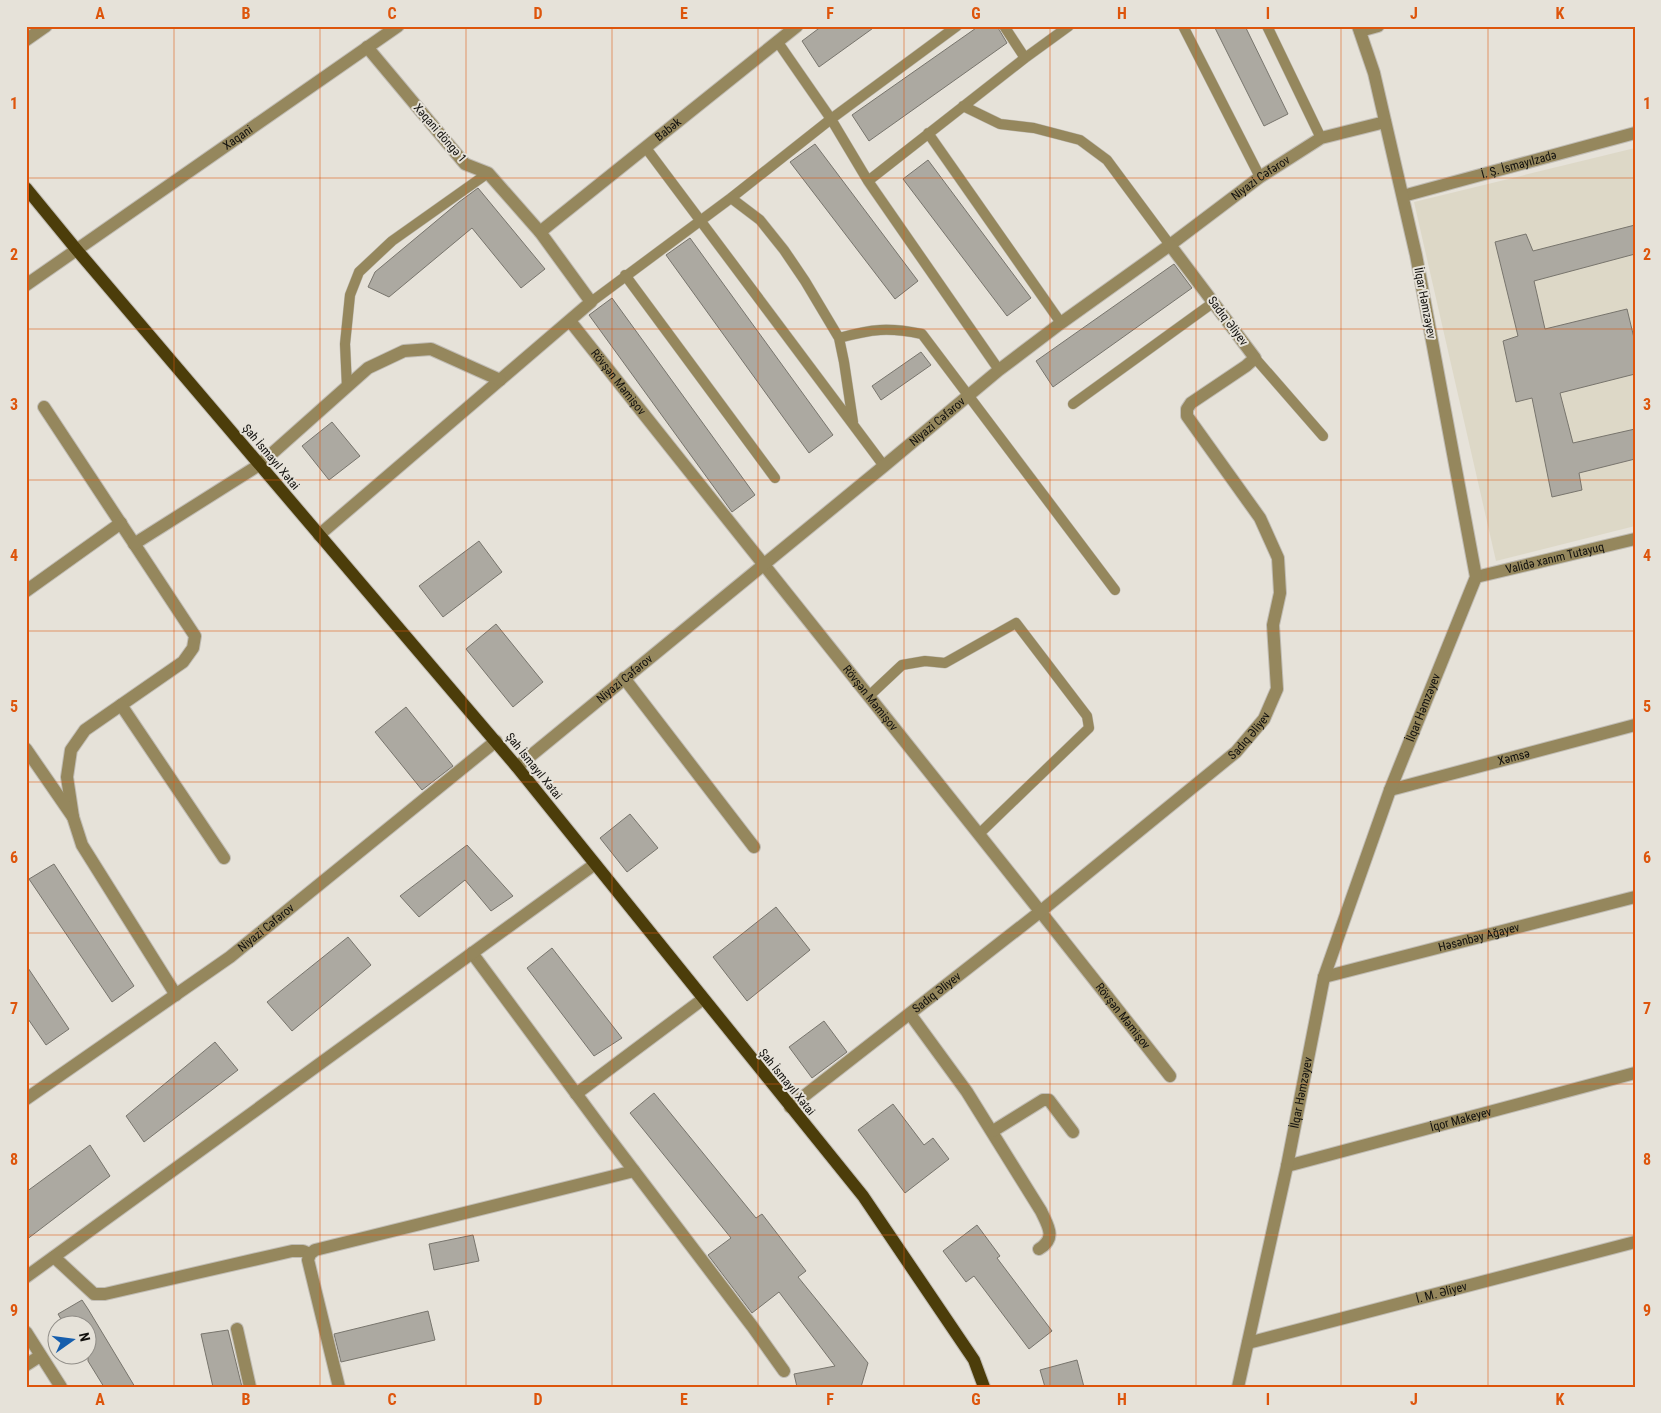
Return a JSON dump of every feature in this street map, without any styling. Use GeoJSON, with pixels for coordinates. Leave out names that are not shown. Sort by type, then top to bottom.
{"type":"FeatureCollection","features":[{"type":"Feature","properties":{"kind":"main road","name":"Şah İsmayıl Xətai"},"geometry":{"type":"LineString","coordinates":[[26,188],[259,465],[496,741],[863,1196],[974,1360],[984,1387]]}},
{"type":"Feature","properties":{"kind":"street"},"geometry":{"type":"LineString","coordinates":[[26,40],[46,26]]}},
{"type":"Feature","properties":{"kind":"street","name":"Xaqani"},"geometry":{"type":"LineString","coordinates":[[26,284],[398,26]]}},
{"type":"Feature","properties":{"kind":"street","name":"Babək"},"geometry":{"type":"LineString","coordinates":[[540,232],[797,26]]}},
{"type":"Feature","properties":{"kind":"street"},"geometry":{"type":"LineString","coordinates":[[1359,29],[1378,26]]}},
{"type":"Feature","properties":{"kind":"street","name":"İlqar Həmzəyev"},"geometry":{"type":"LineString","coordinates":[[1238,1387],[1288,1166],[1324,977],[1390,790],[1476,577],[1416,255],[1403,196],[1398,184],[1374,73],[1359,29]]}},
{"type":"Feature","properties":{"kind":"street","name":"Xəqani döngə 1"},"geometry":{"type":"LineString","coordinates":[[367,47],[465,164],[488,173],[540,232],[591,302]]}},
{"type":"Feature","properties":{"kind":"street","name":"Niyazi Cəfərov"},"geometry":{"type":"LineString","coordinates":[[517,767],[999,370],[1061,323],[1170,245],[1260,177],[1322,138],[1385,122]]}},
{"type":"Feature","properties":{"kind":"street","name":"İ. Ş. İsmayılzadə"},"geometry":{"type":"LineString","coordinates":[[1403,196],[1635,133]]}},
{"type":"Feature","properties":{"kind":"street","name":"Sadıq Əliyev"},"geometry":{"type":"LineString","coordinates":[[790,1107],[1041,911],[1236,752],[1264,719],[1277,689],[1273,625],[1280,593],[1278,558],[1260,518],[1187,416],[1187,409],[1191,403],[1255,358],[1170,245]]}},
{"type":"Feature","properties":{"kind":"street"},"geometry":{"type":"LineString","coordinates":[[319,535],[591,302]]}},
{"type":"Feature","properties":{"kind":"street","name":"Rövşən Məmişov"},"geometry":{"type":"LineString","coordinates":[[570,321],[762,565],[1041,911],[1170,1076]]}},
{"type":"Feature","properties":{"kind":"street"},"geometry":{"type":"LineString","coordinates":[[134,544],[259,465],[368,368],[404,351],[431,349],[500,380]]}},
{"type":"Feature","properties":{"kind":"street"},"geometry":{"type":"LineString","coordinates":[[44,407],[195,636],[193,648],[183,662],[85,730],[72,750],[67,777],[73,818],[82,845],[176,995]]}},
{"type":"Feature","properties":{"kind":"street"},"geometry":{"type":"LineString","coordinates":[[26,591],[121,523]]}},
{"type":"Feature","properties":{"kind":"street","name":"Validə xanım Tutayuq"},"geometry":{"type":"LineString","coordinates":[[1476,577],[1635,539]]}},
{"type":"Feature","properties":{"kind":"street"},"geometry":{"type":"LineString","coordinates":[[624,678],[754,847]]}},
{"type":"Feature","properties":{"kind":"street"},"geometry":{"type":"LineString","coordinates":[[121,705],[224,858]]}},
{"type":"Feature","properties":{"kind":"street","name":"Xəmsə"},"geometry":{"type":"LineString","coordinates":[[1390,790],[1635,725]]}},
{"type":"Feature","properties":{"kind":"street","name":"Niyazi Cəfərov"},"geometry":{"type":"LineString","coordinates":[[28,1095],[230,957],[496,741]]}},
{"type":"Feature","properties":{"kind":"street"},"geometry":{"type":"LineString","coordinates":[[26,749],[73,818]]}},
{"type":"Feature","properties":{"kind":"street"},"geometry":{"type":"LineString","coordinates":[[26,1277],[595,864]]}},
{"type":"Feature","properties":{"kind":"street","name":"Həsənbəy Ağayev"},"geometry":{"type":"LineString","coordinates":[[1324,977],[1635,897]]}},
{"type":"Feature","properties":{"kind":"street"},"geometry":{"type":"LineString","coordinates":[[472,953],[784,1371]]}},
{"type":"Feature","properties":{"kind":"street"},"geometry":{"type":"LineString","coordinates":[[576,1094],[703,999]]}},
{"type":"Feature","properties":{"kind":"street"},"geometry":{"type":"LineString","coordinates":[[910,1014],[993,1131],[1001,1148],[1041,1211],[1050,1229],[1050,1238],[1046,1245],[1039,1249]]}},
{"type":"Feature","properties":{"kind":"street","name":"İqor Makeyev"},"geometry":{"type":"LineString","coordinates":[[1288,1166],[1635,1072]]}},
{"type":"Feature","properties":{"kind":"street"},"geometry":{"type":"LineString","coordinates":[[993,1131],[1043,1100],[1049,1100],[1073,1132]]}},
{"type":"Feature","properties":{"kind":"street"},"geometry":{"type":"LineString","coordinates":[[339,1387],[308,1260],[310,1254],[319,1248],[634,1171]]}},
{"type":"Feature","properties":{"kind":"street","name":"İ. M. Əliyev"},"geometry":{"type":"LineString","coordinates":[[1248,1343],[1635,1242]]}},
{"type":"Feature","properties":{"kind":"street"},"geometry":{"type":"LineString","coordinates":[[54,1257],[94,1294],[105,1294],[292,1251],[303,1251],[310,1254]]}},
{"type":"Feature","properties":{"kind":"street"},"geometry":{"type":"LineString","coordinates":[[237,1328],[250,1387]]}},
{"type":"Feature","properties":{"kind":"street"},"geometry":{"type":"LineString","coordinates":[[26,1332],[61,1387]]}},
{"type":"Feature","properties":{"kind":"street"},"geometry":{"type":"LineString","coordinates":[[26,1365],[40,1356]]}},
{"type":"Feature","properties":{"kind":"lane"},"geometry":{"type":"LineString","coordinates":[[591,302],[957,26]]}},
{"type":"Feature","properties":{"kind":"lane"},"geometry":{"type":"LineString","coordinates":[[1004,26],[1025,58]]}},
{"type":"Feature","properties":{"kind":"lane"},"geometry":{"type":"LineString","coordinates":[[868,181],[1025,58],[1069,26]]}},
{"type":"Feature","properties":{"kind":"lane"},"geometry":{"type":"LineString","coordinates":[[1183,26],[1260,177]]}},
{"type":"Feature","properties":{"kind":"lane"},"geometry":{"type":"LineString","coordinates":[[1267,26],[1322,138]]}},
{"type":"Feature","properties":{"kind":"lane"},"geometry":{"type":"LineString","coordinates":[[776,41],[832,120],[868,181],[999,370]]}},
{"type":"Feature","properties":{"kind":"lane"},"geometry":{"type":"LineString","coordinates":[[963,106],[1000,124],[1034,128],[1080,140],[1107,160],[1170,245]]}},
{"type":"Feature","properties":{"kind":"lane"},"geometry":{"type":"LineString","coordinates":[[928,133],[1061,323]]}},
{"type":"Feature","properties":{"kind":"lane"},"geometry":{"type":"LineString","coordinates":[[646,148],[884,466]]}},
{"type":"Feature","properties":{"kind":"lane"},"geometry":{"type":"LineString","coordinates":[[347,386],[345,344],[350,295],[359,272],[392,241],[488,173]]}},
{"type":"Feature","properties":{"kind":"lane"},"geometry":{"type":"LineString","coordinates":[[731,198],[760,220],[784,250],[839,338],[853,423]]}},
{"type":"Feature","properties":{"kind":"lane"},"geometry":{"type":"LineString","coordinates":[[625,275],[774,478]]}},
{"type":"Feature","properties":{"kind":"lane"},"geometry":{"type":"LineString","coordinates":[[1073,404],[1214,302]]}},
{"type":"Feature","properties":{"kind":"lane"},"geometry":{"type":"LineString","coordinates":[[839,338],[866,330],[897,329],[922,334],[1115,590]]}},
{"type":"Feature","properties":{"kind":"lane"},"geometry":{"type":"LineString","coordinates":[[1255,358],[1323,436]]}},
{"type":"Feature","properties":{"kind":"lane"},"geometry":{"type":"LineString","coordinates":[[869,696],[902,665],[925,661],[945,662],[1016,624],[1087,716],[1089,728],[979,834]]}},
{"type":"Feature","properties":{"kind":"shaded area"},"geometry":{"type":"Polygon","coordinates":[[[1635,148],[1635,526],[1496,561],[1414,202],[1635,148]]]}},
{"type":"Feature","properties":{"kind":"building"},"geometry":{"type":"Polygon","coordinates":[[[822,26],[876,26],[819,67],[802,41],[822,26]]]}},
{"type":"Feature","properties":{"kind":"building"},"geometry":{"type":"Polygon","coordinates":[[[979,26],[997,26],[1007,43],[869,141],[852,115],[979,26]]]}},
{"type":"Feature","properties":{"kind":"building"},"geometry":{"type":"Polygon","coordinates":[[[1214,26],[1245,26],[1288,114],[1264,126],[1214,26]]]}},
{"type":"Feature","properties":{"kind":"building"},"geometry":{"type":"Polygon","coordinates":[[[815,144],[918,281],[895,299],[790,162],[815,144]]]}},
{"type":"Feature","properties":{"kind":"building"},"geometry":{"type":"Polygon","coordinates":[[[928,160],[1031,298],[1007,316],[903,179],[928,160]]]}},
{"type":"Feature","properties":{"kind":"building"},"geometry":{"type":"Polygon","coordinates":[[[478,188],[545,269],[521,288],[472,228],[389,297],[368,287],[375,272],[478,188]]]}},
{"type":"Feature","properties":{"kind":"building"},"geometry":{"type":"Polygon","coordinates":[[[1635,225],[1635,254],[1534,281],[1545,329],[1627,309],[1635,342],[1635,374],[1560,393],[1573,443],[1635,429],[1635,459],[1579,473],[1582,490],[1552,497],[1532,398],[1516,402],[1503,341],[1518,336],[1495,242],[1526,234],[1533,251],[1635,225]]]}},
{"type":"Feature","properties":{"kind":"building"},"geometry":{"type":"Polygon","coordinates":[[[690,238],[833,435],[809,453],[666,255],[690,238]]]}},
{"type":"Feature","properties":{"kind":"building"},"geometry":{"type":"Polygon","coordinates":[[[1174,264],[1192,288],[1053,387],[1036,361],[1174,264]]]}},
{"type":"Feature","properties":{"kind":"building"},"geometry":{"type":"Polygon","coordinates":[[[612,298],[755,495],[732,512],[589,315],[612,298]]]}},
{"type":"Feature","properties":{"kind":"building"},"geometry":{"type":"Polygon","coordinates":[[[921,352],[931,365],[881,400],[872,386],[921,352]]]}},
{"type":"Feature","properties":{"kind":"building"},"geometry":{"type":"Polygon","coordinates":[[[332,422],[360,456],[329,480],[302,446],[332,422]]]}},
{"type":"Feature","properties":{"kind":"building"},"geometry":{"type":"Polygon","coordinates":[[[479,541],[502,572],[443,617],[419,586],[479,541]]]}},
{"type":"Feature","properties":{"kind":"building"},"geometry":{"type":"Polygon","coordinates":[[[496,624],[543,682],[513,707],[466,649],[496,624]]]}},
{"type":"Feature","properties":{"kind":"building"},"geometry":{"type":"Polygon","coordinates":[[[406,707],[453,766],[422,790],[375,732],[406,707]]]}},
{"type":"Feature","properties":{"kind":"building"},"geometry":{"type":"Polygon","coordinates":[[[630,814],[658,848],[627,872],[600,838],[630,814]]]}},
{"type":"Feature","properties":{"kind":"building"},"geometry":{"type":"Polygon","coordinates":[[[467,845],[513,896],[491,911],[465,880],[419,917],[400,896],[467,845]]]}},
{"type":"Feature","properties":{"kind":"building"},"geometry":{"type":"Polygon","coordinates":[[[54,864],[134,986],[112,1002],[29,879],[54,864]]]}},
{"type":"Feature","properties":{"kind":"building"},"geometry":{"type":"Polygon","coordinates":[[[776,907],[810,950],[747,1001],[713,957],[776,907]]]}},
{"type":"Feature","properties":{"kind":"building"},"geometry":{"type":"Polygon","coordinates":[[[348,937],[371,965],[292,1031],[267,1002],[348,937]]]}},
{"type":"Feature","properties":{"kind":"building"},"geometry":{"type":"Polygon","coordinates":[[[552,948],[622,1038],[594,1056],[527,968],[552,948]]]}},
{"type":"Feature","properties":{"kind":"building"},"geometry":{"type":"Polygon","coordinates":[[[26,965],[69,1029],[46,1045],[26,1016],[26,965]]]}},
{"type":"Feature","properties":{"kind":"building"},"geometry":{"type":"Polygon","coordinates":[[[824,1021],[847,1052],[812,1078],[789,1047],[824,1021]]]}},
{"type":"Feature","properties":{"kind":"building"},"geometry":{"type":"Polygon","coordinates":[[[215,1042],[238,1070],[144,1142],[126,1116],[215,1042]]]}},
{"type":"Feature","properties":{"kind":"building"},"geometry":{"type":"Polygon","coordinates":[[[654,1093],[756,1218],[762,1214],[806,1271],[798,1277],[868,1363],[861,1387],[797,1387],[794,1374],[835,1366],[779,1292],[752,1313],[708,1255],[731,1238],[630,1113],[654,1093]]]}},
{"type":"Feature","properties":{"kind":"building"},"geometry":{"type":"Polygon","coordinates":[[[893,1104],[924,1145],[933,1138],[949,1159],[905,1193],[858,1130],[893,1104]]]}},
{"type":"Feature","properties":{"kind":"building"},"geometry":{"type":"Polygon","coordinates":[[[90,1145],[110,1176],[26,1240],[26,1192],[90,1145]]]}},
{"type":"Feature","properties":{"kind":"building"},"geometry":{"type":"Polygon","coordinates":[[[977,1225],[1000,1256],[997,1258],[1052,1331],[1029,1349],[974,1276],[966,1282],[943,1251],[977,1225]]]}},
{"type":"Feature","properties":{"kind":"building"},"geometry":{"type":"Polygon","coordinates":[[[473,1235],[479,1261],[434,1270],[429,1244],[473,1235]]]}},
{"type":"Feature","properties":{"kind":"building"},"geometry":{"type":"Polygon","coordinates":[[[82,1300],[92,1316],[59,1316],[58,1314],[82,1300]]]}},
{"type":"Feature","properties":{"kind":"building"},"geometry":{"type":"Polygon","coordinates":[[[428,1311],[435,1340],[341,1362],[334,1334],[428,1311]]]}},
{"type":"Feature","properties":{"kind":"building"},"geometry":{"type":"Polygon","coordinates":[[[98,1326],[135,1387],[104,1387],[91,1366],[98,1366],[98,1326]]]}},
{"type":"Feature","properties":{"kind":"building"},"geometry":{"type":"Polygon","coordinates":[[[228,1330],[242,1387],[213,1387],[201,1334],[228,1330]]]}},
{"type":"Feature","properties":{"kind":"building"},"geometry":{"type":"Polygon","coordinates":[[[1077,1360],[1084,1387],[1045,1387],[1040,1370],[1077,1360]]]}}]}
